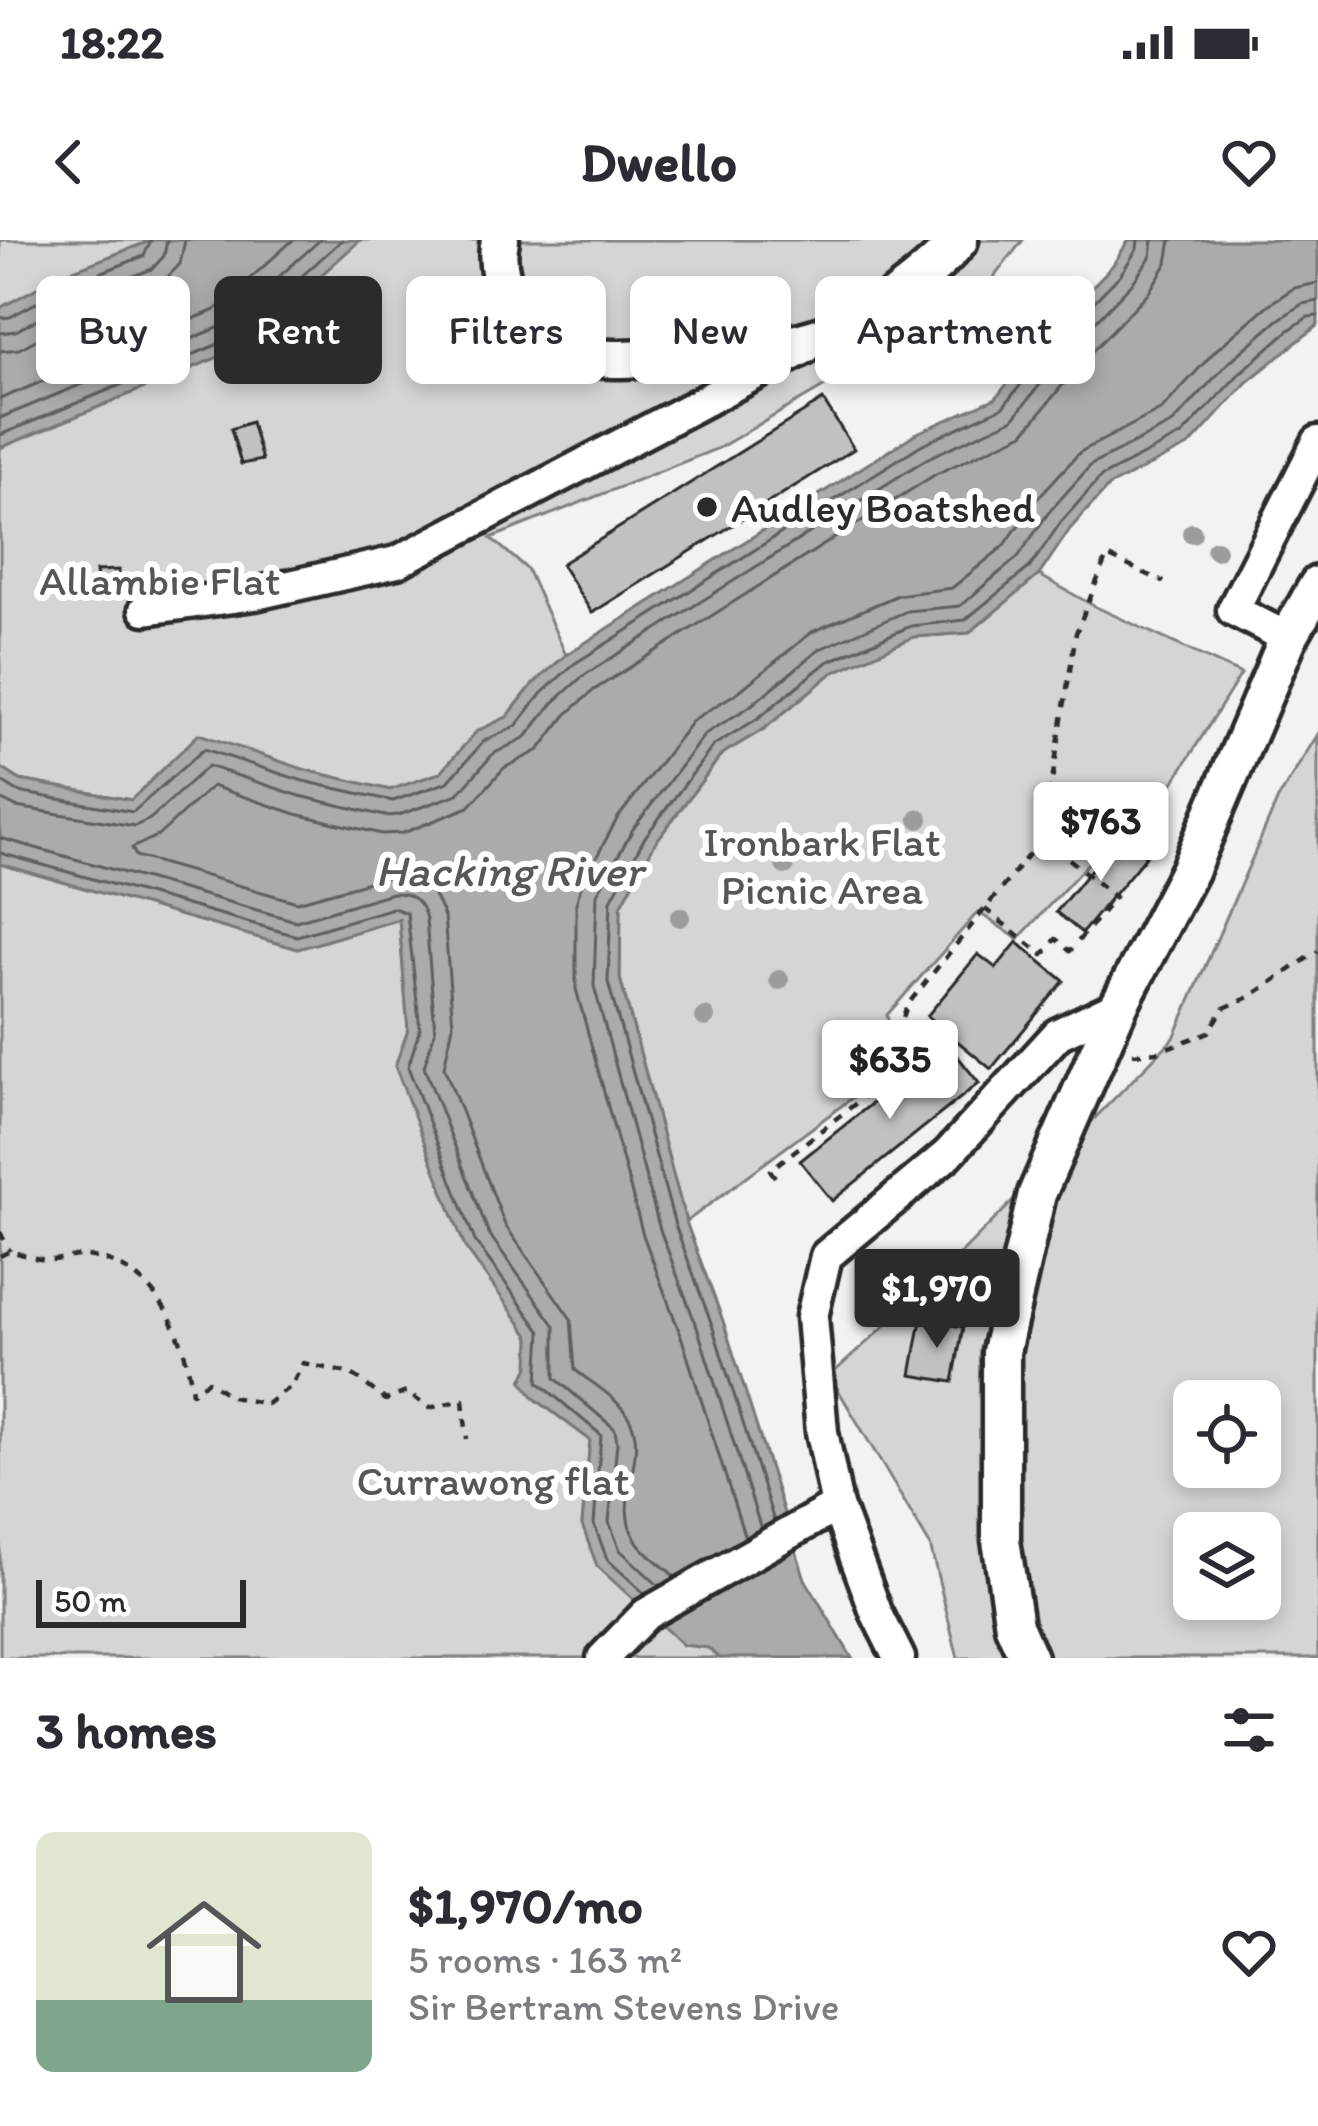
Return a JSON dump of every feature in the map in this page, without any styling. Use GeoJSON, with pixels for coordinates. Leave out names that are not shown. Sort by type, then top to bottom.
{"type":"FeatureCollection","features":[{"type":"Feature","properties":{"kind":"main road"},"geometry":{"type":"LineString","coordinates":[[500,240],[497,253],[505,294],[545,339],[587,356],[621,359],[752,353],[815,335]]}},
{"type":"Feature","properties":{"kind":"main road"},"geometry":{"type":"LineString","coordinates":[[920,276],[943,260],[959,240]]}},
{"type":"Feature","properties":{"kind":"main road"},"geometry":{"type":"LineString","coordinates":[[1028,1658],[1014,1626],[1001,1540],[1001,1352],[1037,1194],[1119,1005],[1189,871],[1288,638],[1318,585]]}},
{"type":"Feature","properties":{"kind":"lane"},"geometry":{"type":"LineString","coordinates":[[145,609],[255,594],[397,562],[815,343]]}},
{"type":"Feature","properties":{"kind":"lane"},"geometry":{"type":"LineString","coordinates":[[1288,638],[1232,610],[1318,442]]}},
{"type":"Feature","properties":{"kind":"lane"},"geometry":{"type":"LineString","coordinates":[[899,1658],[876,1612],[837,1506],[817,1392],[812,1317],[826,1256],[949,1154],[1058,1034],[1119,1005]]}},
{"type":"Feature","properties":{"kind":"lane"},"geometry":{"type":"LineString","coordinates":[[603,1658],[646,1614],[837,1506]]}},
{"type":"Feature","properties":{"kind":"path"},"geometry":{"type":"LineString","coordinates":[[775,1177],[770,1169],[914,1059],[903,1042],[899,1022],[908,1004],[1043,838],[1076,632],[1108,556],[1164,582]]}},
{"type":"Feature","properties":{"kind":"path"},"geometry":{"type":"LineString","coordinates":[[985,909],[1043,955],[1056,939],[1070,951],[1115,897],[1043,838]]}},
{"type":"Feature","properties":{"kind":"path"},"geometry":{"type":"LineString","coordinates":[[1097,1053],[1144,1055],[1188,1042],[1214,1027],[1224,1008],[1250,998],[1318,951]]}},
{"type":"Feature","properties":{"kind":"path"},"geometry":{"type":"LineString","coordinates":[[0,1232],[10,1251]]}},
{"type":"Feature","properties":{"kind":"path"},"geometry":{"type":"LineString","coordinates":[[0,1256],[10,1251],[48,1260],[82,1255],[128,1267],[165,1304],[192,1393],[208,1382],[232,1397],[267,1404],[292,1385],[303,1364],[352,1374],[386,1400],[406,1392],[429,1408],[463,1400],[467,1439]]}},
{"type":"Feature","properties":{"kind":"green space"},"geometry":{"type":"Polygon","coordinates":[[[0,240],[153,240],[59,276],[36,276],[36,289],[0,308],[0,240]]]}},
{"type":"Feature","properties":{"kind":"green space","name":"Allambie Flat"},"geometry":{"type":"Polygon","coordinates":[[[360,240],[1023,240],[995,276],[815,276],[815,384],[828,384],[719,448],[491,538],[527,569],[566,655],[533,684],[507,717],[477,731],[440,773],[390,790],[306,770],[131,800],[20,780],[0,767],[0,448],[154,384],[190,384],[190,369],[214,359],[214,384],[382,384],[382,276],[320,276],[360,240]]]}},
{"type":"Feature","properties":{"kind":"green space","name":"Ironbark Flat Picnic Area"},"geometry":{"type":"Polygon","coordinates":[[[1039,575],[1094,606],[1241,674],[1158,807],[1120,829],[1018,939],[978,912],[887,1015],[896,1065],[686,1222],[620,978],[621,906],[655,843],[722,754],[764,729],[832,673],[914,637],[969,633],[1039,575]]]}},
{"type":"Feature","properties":{"kind":"green space"},"geometry":{"type":"Polygon","coordinates":[[[1318,734],[1318,1658],[958,1658],[930,1545],[830,1376],[934,1281],[1174,1038],[1278,799],[1318,734]]]}},
{"type":"Feature","properties":{"kind":"green space","name":"Currawong flat"},"geometry":{"type":"Polygon","coordinates":[[[0,864],[298,949],[399,919],[408,1030],[530,1337],[534,1398],[590,1440],[582,1525],[720,1658],[0,1658],[0,864]]]}},
{"type":"Feature","properties":{"kind":"water"},"geometry":{"type":"Polygon","coordinates":[[[153,240],[360,240],[320,276],[214,276],[214,359],[190,369],[190,276],[59,276],[153,240]]]}},
{"type":"Feature","properties":{"kind":"water","name":"Hacking River"},"geometry":{"type":"Polygon","coordinates":[[[1129,240],[1318,240],[1318,325],[1247,382],[1190,445],[1109,486],[1070,529],[1039,575],[969,633],[914,637],[832,673],[764,729],[722,754],[655,843],[621,906],[620,979],[686,1222],[723,1321],[805,1579],[852,1658],[720,1658],[708,1648],[683,1645],[597,1566],[582,1525],[590,1440],[534,1398],[522,1381],[529,1366],[530,1337],[465,1247],[395,1066],[408,1030],[399,919],[298,949],[0,864],[0,767],[20,780],[131,800],[199,734],[306,770],[390,790],[440,773],[477,731],[507,717],[533,684],[566,655],[915,434],[996,398],[1007,384],[1095,384],[1095,284],[1129,240]]]}},
{"type":"Feature","properties":{"kind":"water"},"geometry":{"type":"Polygon","coordinates":[[[36,289],[36,384],[154,384],[0,448],[0,308],[36,289]]]}},
{"type":"Feature","properties":{"kind":"building","name":"Audley Boatshed"},"geometry":{"type":"Polygon","coordinates":[[[823,400],[854,449],[592,613],[561,564],[823,400]]]}},
{"type":"Feature","properties":{"kind":"building"},"geometry":{"type":"Polygon","coordinates":[[[251,422],[262,460],[241,464],[231,429],[251,422]]]}},
{"type":"Feature","properties":{"kind":"building"},"geometry":{"type":"Polygon","coordinates":[[[119,570],[119,592],[98,592],[96,571],[119,570]]]}},
{"type":"Feature","properties":{"kind":"building"},"geometry":{"type":"Polygon","coordinates":[[[1120,834],[1146,856],[1082,933],[1056,912],[1120,834]]]}},
{"type":"Feature","properties":{"kind":"building"},"geometry":{"type":"Polygon","coordinates":[[[1017,942],[1064,981],[991,1069],[927,1016],[978,954],[996,968],[1017,942]]]}},
{"type":"Feature","properties":{"kind":"building"},"geometry":{"type":"Polygon","coordinates":[[[947,1043],[979,1083],[832,1201],[800,1161],[947,1043]]]}},
{"type":"Feature","properties":{"kind":"building"},"geometry":{"type":"Polygon","coordinates":[[[921,1320],[963,1327],[953,1382],[911,1375],[921,1320]]]}},
{"type":"Feature","properties":{"kind":"place","name":"Audley Boatshed"},"geometry":{"type":"Point","coordinates":[707,507]}}]}
